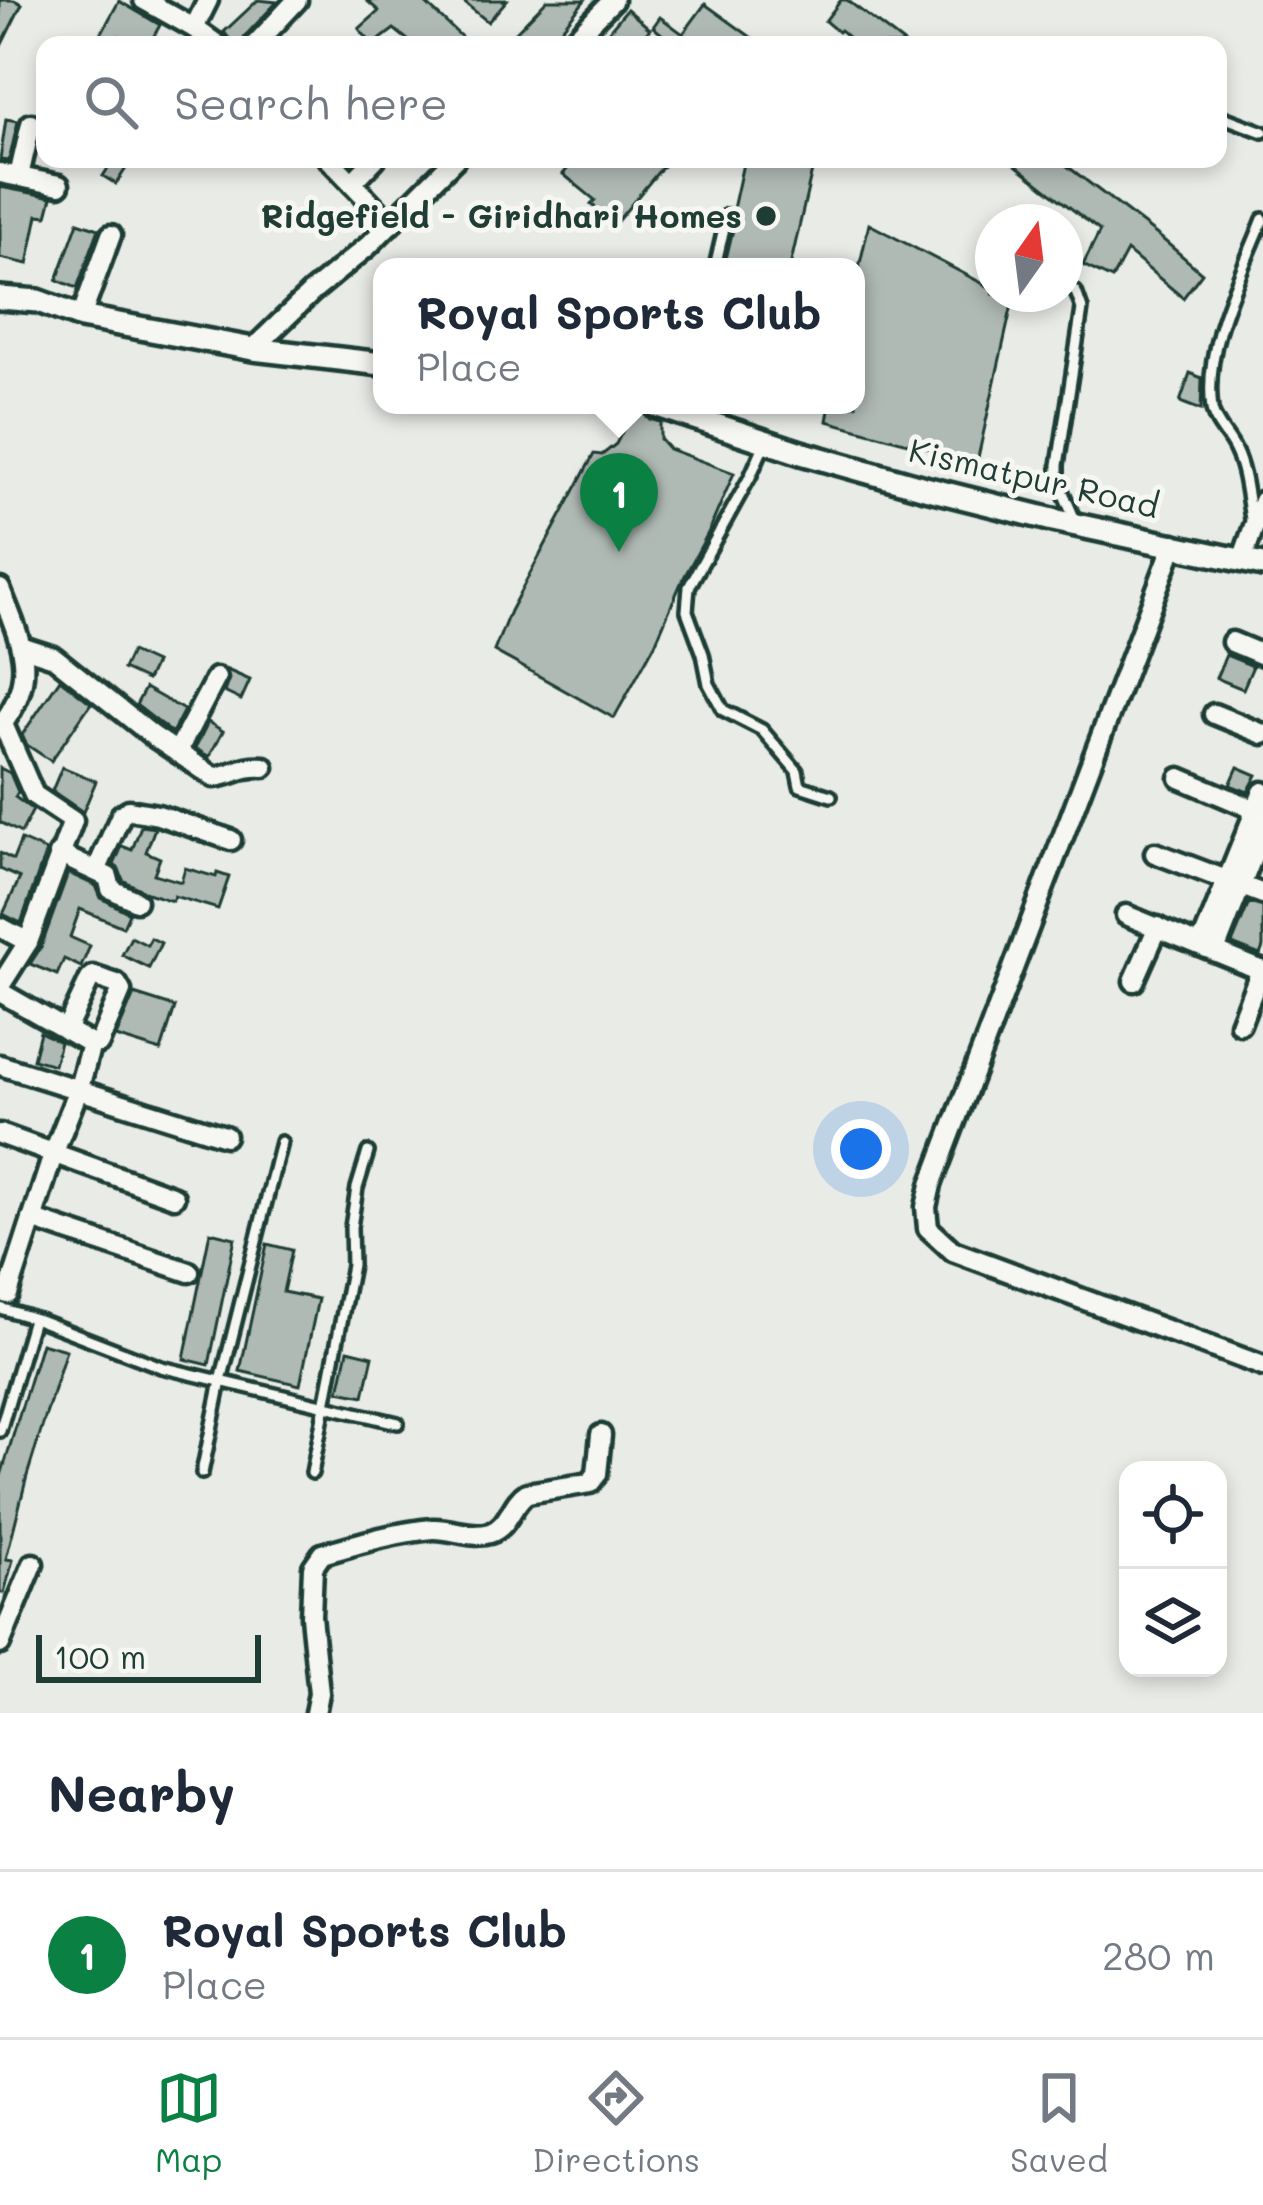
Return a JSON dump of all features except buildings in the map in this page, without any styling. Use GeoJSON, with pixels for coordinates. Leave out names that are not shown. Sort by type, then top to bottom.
{"type":"FeatureCollection","features":[{"type":"Feature","properties":{"kind":"street"},"geometry":{"type":"LineString","coordinates":[[144,0],[205,36]]}},
{"type":"Feature","properties":{"kind":"street"},"geometry":{"type":"LineString","coordinates":[[194,28],[208,0]]}},
{"type":"Feature","properties":{"kind":"street"},"geometry":{"type":"LineString","coordinates":[[263,36],[297,0]]}},
{"type":"Feature","properties":{"kind":"street"},"geometry":{"type":"LineString","coordinates":[[577,36],[614,0]]}},
{"type":"Feature","properties":{"kind":"street"},"geometry":{"type":"LineString","coordinates":[[31,124],[9,174],[58,184]]}},
{"type":"Feature","properties":{"kind":"street"},"geometry":{"type":"LineString","coordinates":[[338,168],[391,224]]}},
{"type":"Feature","properties":{"kind":"street"},"geometry":{"type":"LineString","coordinates":[[352,183],[366,168]]}},
{"type":"Feature","properties":{"kind":"street"},"geometry":{"type":"LineString","coordinates":[[253,349],[446,168]]}},
{"type":"Feature","properties":{"kind":"street"},"geometry":{"type":"LineString","coordinates":[[81,316],[111,235]]}},
{"type":"Feature","properties":{"kind":"street"},"geometry":{"type":"LineString","coordinates":[[0,298],[38,301],[81,316],[253,349],[373,363]]}},
{"type":"Feature","properties":{"kind":"street","name":"Kismatpur Road"},"geometry":{"type":"LineString","coordinates":[[694,414],[766,442],[925,488],[1252,563]]}},
{"type":"Feature","properties":{"kind":"street"},"geometry":{"type":"LineString","coordinates":[[1252,563],[1253,529],[1263,501]]}},
{"type":"Feature","properties":{"kind":"street"},"geometry":{"type":"LineString","coordinates":[[1174,544],[931,1185],[928,1228],[953,1251],[1263,1366]]}},
{"type":"Feature","properties":{"kind":"street"},"geometry":{"type":"LineString","coordinates":[[0,589],[23,647],[25,668],[17,698],[2,726],[34,795],[74,821],[28,941],[0,989],[66,1030],[91,1044],[99,1043],[121,991],[93,976],[66,1030]]}},
{"type":"Feature","properties":{"kind":"street"},"geometry":{"type":"LineString","coordinates":[[1232,642],[1263,656]]}},
{"type":"Feature","properties":{"kind":"street"},"geometry":{"type":"LineString","coordinates":[[23,647],[54,657],[214,777],[248,765],[264,767]]}},
{"type":"Feature","properties":{"kind":"street"},"geometry":{"type":"LineString","coordinates":[[177,752],[216,677]]}},
{"type":"Feature","properties":{"kind":"street"},"geometry":{"type":"LineString","coordinates":[[1214,713],[1263,734]]}},
{"type":"Feature","properties":{"kind":"street"},"geometry":{"type":"LineString","coordinates":[[1180,778],[1260,805],[1208,948]]}},
{"type":"Feature","properties":{"kind":"street"},"geometry":{"type":"LineString","coordinates":[[96,871],[121,815],[129,810],[231,840]]}},
{"type":"Feature","properties":{"kind":"street"},"geometry":{"type":"LineString","coordinates":[[1234,882],[1263,830]]}},
{"type":"Feature","properties":{"kind":"street"},"geometry":{"type":"LineString","coordinates":[[1155,853],[1263,894]]}},
{"type":"Feature","properties":{"kind":"street"},"geometry":{"type":"LineString","coordinates":[[59,854],[108,878],[111,889],[136,901]]}},
{"type":"Feature","properties":{"kind":"street"},"geometry":{"type":"LineString","coordinates":[[1126,914],[1262,971],[1240,1024]]}},
{"type":"Feature","properties":{"kind":"street"},"geometry":{"type":"LineString","coordinates":[[0,927],[28,941]]}},
{"type":"Feature","properties":{"kind":"street"},"geometry":{"type":"LineString","coordinates":[[1134,981],[1158,927]]}},
{"type":"Feature","properties":{"kind":"street"},"geometry":{"type":"LineString","coordinates":[[0,1291],[8,1294],[91,1044]]}},
{"type":"Feature","properties":{"kind":"street"},"geometry":{"type":"LineString","coordinates":[[0,1065],[225,1136]]}},
{"type":"Feature","properties":{"kind":"street"},"geometry":{"type":"LineString","coordinates":[[0,1156],[3,1135],[174,1197]]}},
{"type":"Feature","properties":{"kind":"street"},"geometry":{"type":"LineString","coordinates":[[32,1219],[190,1272]]}},
{"type":"Feature","properties":{"kind":"street"},"geometry":{"type":"LineString","coordinates":[[315,1713],[319,1693],[311,1608],[313,1567],[322,1555],[436,1529],[491,1532],[502,1526],[527,1493],[590,1483],[597,1474],[601,1435]]}},
{"type":"Feature","properties":{"kind":"street"},"geometry":{"type":"LineString","coordinates":[[0,1645],[33,1564]]}},
{"type":"Feature","properties":{"kind":"lane"},"geometry":{"type":"LineString","coordinates":[[1227,118],[1263,132]]}},
{"type":"Feature","properties":{"kind":"lane"},"geometry":{"type":"LineString","coordinates":[[717,258],[727,214]]}},
{"type":"Feature","properties":{"kind":"lane"},"geometry":{"type":"LineString","coordinates":[[1253,529],[1241,466],[1214,417],[1212,395],[1215,346],[1263,219]]}},
{"type":"Feature","properties":{"kind":"lane"},"geometry":{"type":"LineString","coordinates":[[1077,525],[1058,481],[1058,465],[1082,312]]}},
{"type":"Feature","properties":{"kind":"lane"},"geometry":{"type":"LineString","coordinates":[[766,442],[689,587],[687,611],[709,684],[723,710],[762,730],[797,771],[800,786],[831,796]]}},
{"type":"Feature","properties":{"kind":"lane"},"geometry":{"type":"LineString","coordinates":[[202,1473],[281,1142]]}},
{"type":"Feature","properties":{"kind":"lane"},"geometry":{"type":"LineString","coordinates":[[312,1473],[352,1265],[357,1188],[368,1152]]}},
{"type":"Feature","properties":{"kind":"lane"},"geometry":{"type":"LineString","coordinates":[[0,1308],[161,1367],[398,1423]]}},
{"type":"Feature","properties":{"kind":"lane"},"geometry":{"type":"LineString","coordinates":[[0,1431],[33,1318]]}},
{"type":"Feature","properties":{"kind":"place","name":"Ridgefield - Giridhari Homes"},"geometry":{"type":"Point","coordinates":[766,216]}},
{"type":"Feature","properties":{"kind":"place","name":"Royal Sports Club"},"geometry":{"type":"Point","coordinates":[619,552]}}]}
